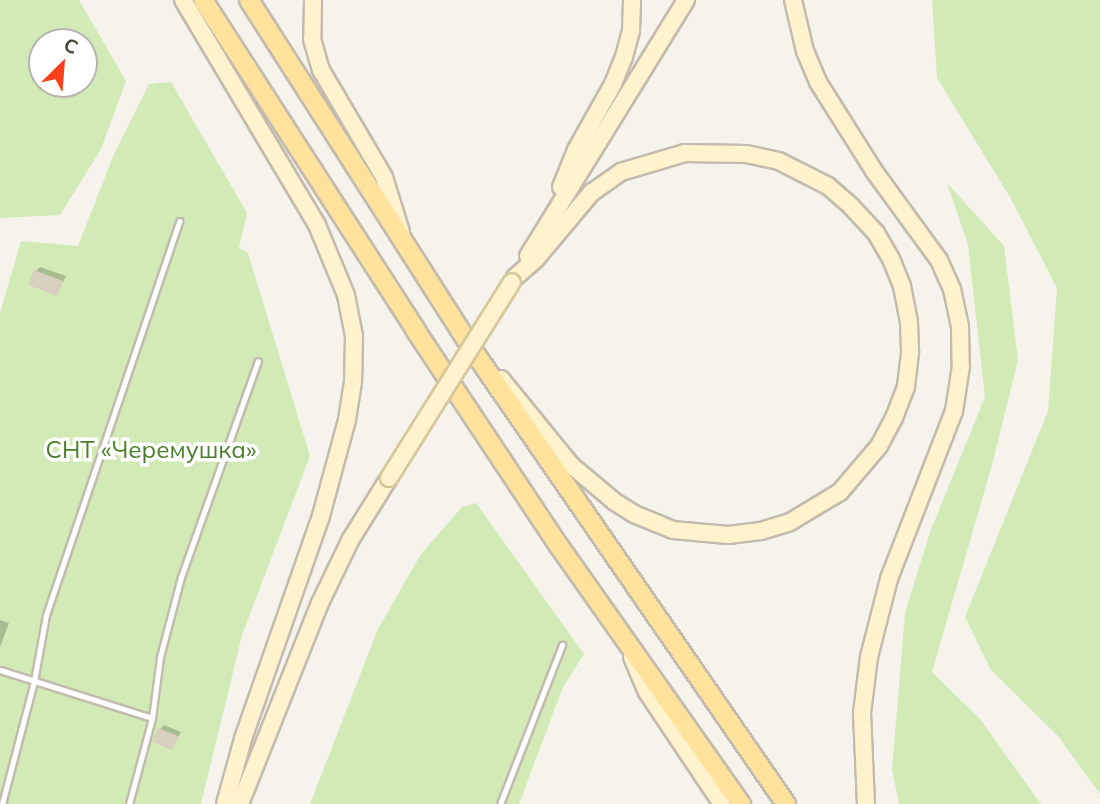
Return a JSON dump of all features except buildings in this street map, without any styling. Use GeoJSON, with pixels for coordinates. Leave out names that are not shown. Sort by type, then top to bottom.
{"type":"FeatureCollection","features":[{"type":"Feature","properties":{"kind":"main road"},"geometry":{"type":"LineString","coordinates":[[183,0],[317,225],[346,295],[354,336],[353,382],[347,420],[321,516],[243,739],[225,804]]}},
{"type":"Feature","properties":{"kind":"main road"},"geometry":{"type":"LineString","coordinates":[[203,0],[424,343],[741,804]]}},
{"type":"Feature","properties":{"kind":"main road"},"geometry":{"type":"LineString","coordinates":[[249,0],[472,349],[786,804]]}},
{"type":"Feature","properties":{"kind":"main road"},"geometry":{"type":"LineString","coordinates":[[313,0],[312,39],[321,70],[384,177],[404,241]]}},
{"type":"Feature","properties":{"kind":"main road"},"geometry":{"type":"LineString","coordinates":[[553,213],[576,150],[625,57],[631,31],[632,0]]}},
{"type":"Feature","properties":{"kind":"main road"},"geometry":{"type":"LineString","coordinates":[[240,804],[320,603],[351,539],[686,0]]}},
{"type":"Feature","properties":{"kind":"main road"},"geometry":{"type":"LineString","coordinates":[[793,0],[805,51],[834,112],[947,274],[957,310],[961,340],[960,376],[954,411],[900,545],[869,657],[862,713],[866,804]]}},
{"type":"Feature","properties":{"kind":"main road"},"geometry":{"type":"LineString","coordinates":[[472,349],[506,384],[571,465],[594,486],[634,514],[673,530],[693,533],[761,531],[790,522],[818,508],[840,492],[879,446],[894,418],[906,386],[910,351],[909,321],[902,286],[891,259],[876,233],[851,206],[812,177],[779,161],[746,154],[685,153],[621,172],[592,192],[536,259],[513,280]]}},
{"type":"Feature","properties":{"kind":"main road"},"geometry":{"type":"LineString","coordinates":[[623,636],[647,692],[722,804]]}},
{"type":"Feature","properties":{"kind":"lane"},"geometry":{"type":"LineString","coordinates":[[2,804],[34,681],[46,615],[179,221]]}},
{"type":"Feature","properties":{"kind":"lane"},"geometry":{"type":"LineString","coordinates":[[128,804],[152,718],[160,657],[181,577],[258,361]]}},
{"type":"Feature","properties":{"kind":"lane"},"geometry":{"type":"LineString","coordinates":[[500,804],[562,645]]}},
{"type":"Feature","properties":{"kind":"lane"},"geometry":{"type":"LineString","coordinates":[[0,670],[152,718]]}},
{"type":"Feature","properties":{"kind":"green space"},"geometry":{"type":"Polygon","coordinates":[[[0,0],[79,0],[95,28],[28,28],[28,98],[98,98],[98,33],[126,81],[101,149],[60,215],[0,218],[0,0]]]}},
{"type":"Feature","properties":{"kind":"green space"},"geometry":{"type":"Polygon","coordinates":[[[932,0],[1100,0],[1100,794],[1058,736],[991,670],[965,617],[1048,411],[1057,288],[1011,199],[937,78],[932,0]]]}},
{"type":"Feature","properties":{"kind":"green space","name":"СНТ «Черемушка»"},"geometry":{"type":"Polygon","coordinates":[[[171,82],[247,213],[239,248],[248,253],[310,456],[242,635],[201,804],[0,804],[0,313],[21,241],[78,246],[114,154],[149,84],[171,82]]]}},
{"type":"Feature","properties":{"kind":"green space"},"geometry":{"type":"Polygon","coordinates":[[[947,183],[1004,246],[1018,360],[992,465],[932,672],[980,719],[1041,804],[899,804],[892,769],[905,613],[930,532],[985,397],[968,245],[947,183]]]}},
{"type":"Feature","properties":{"kind":"green space"},"geometry":{"type":"Polygon","coordinates":[[[476,503],[584,654],[563,687],[519,804],[310,804],[378,629],[421,554],[462,507],[476,503]]]}}]}
